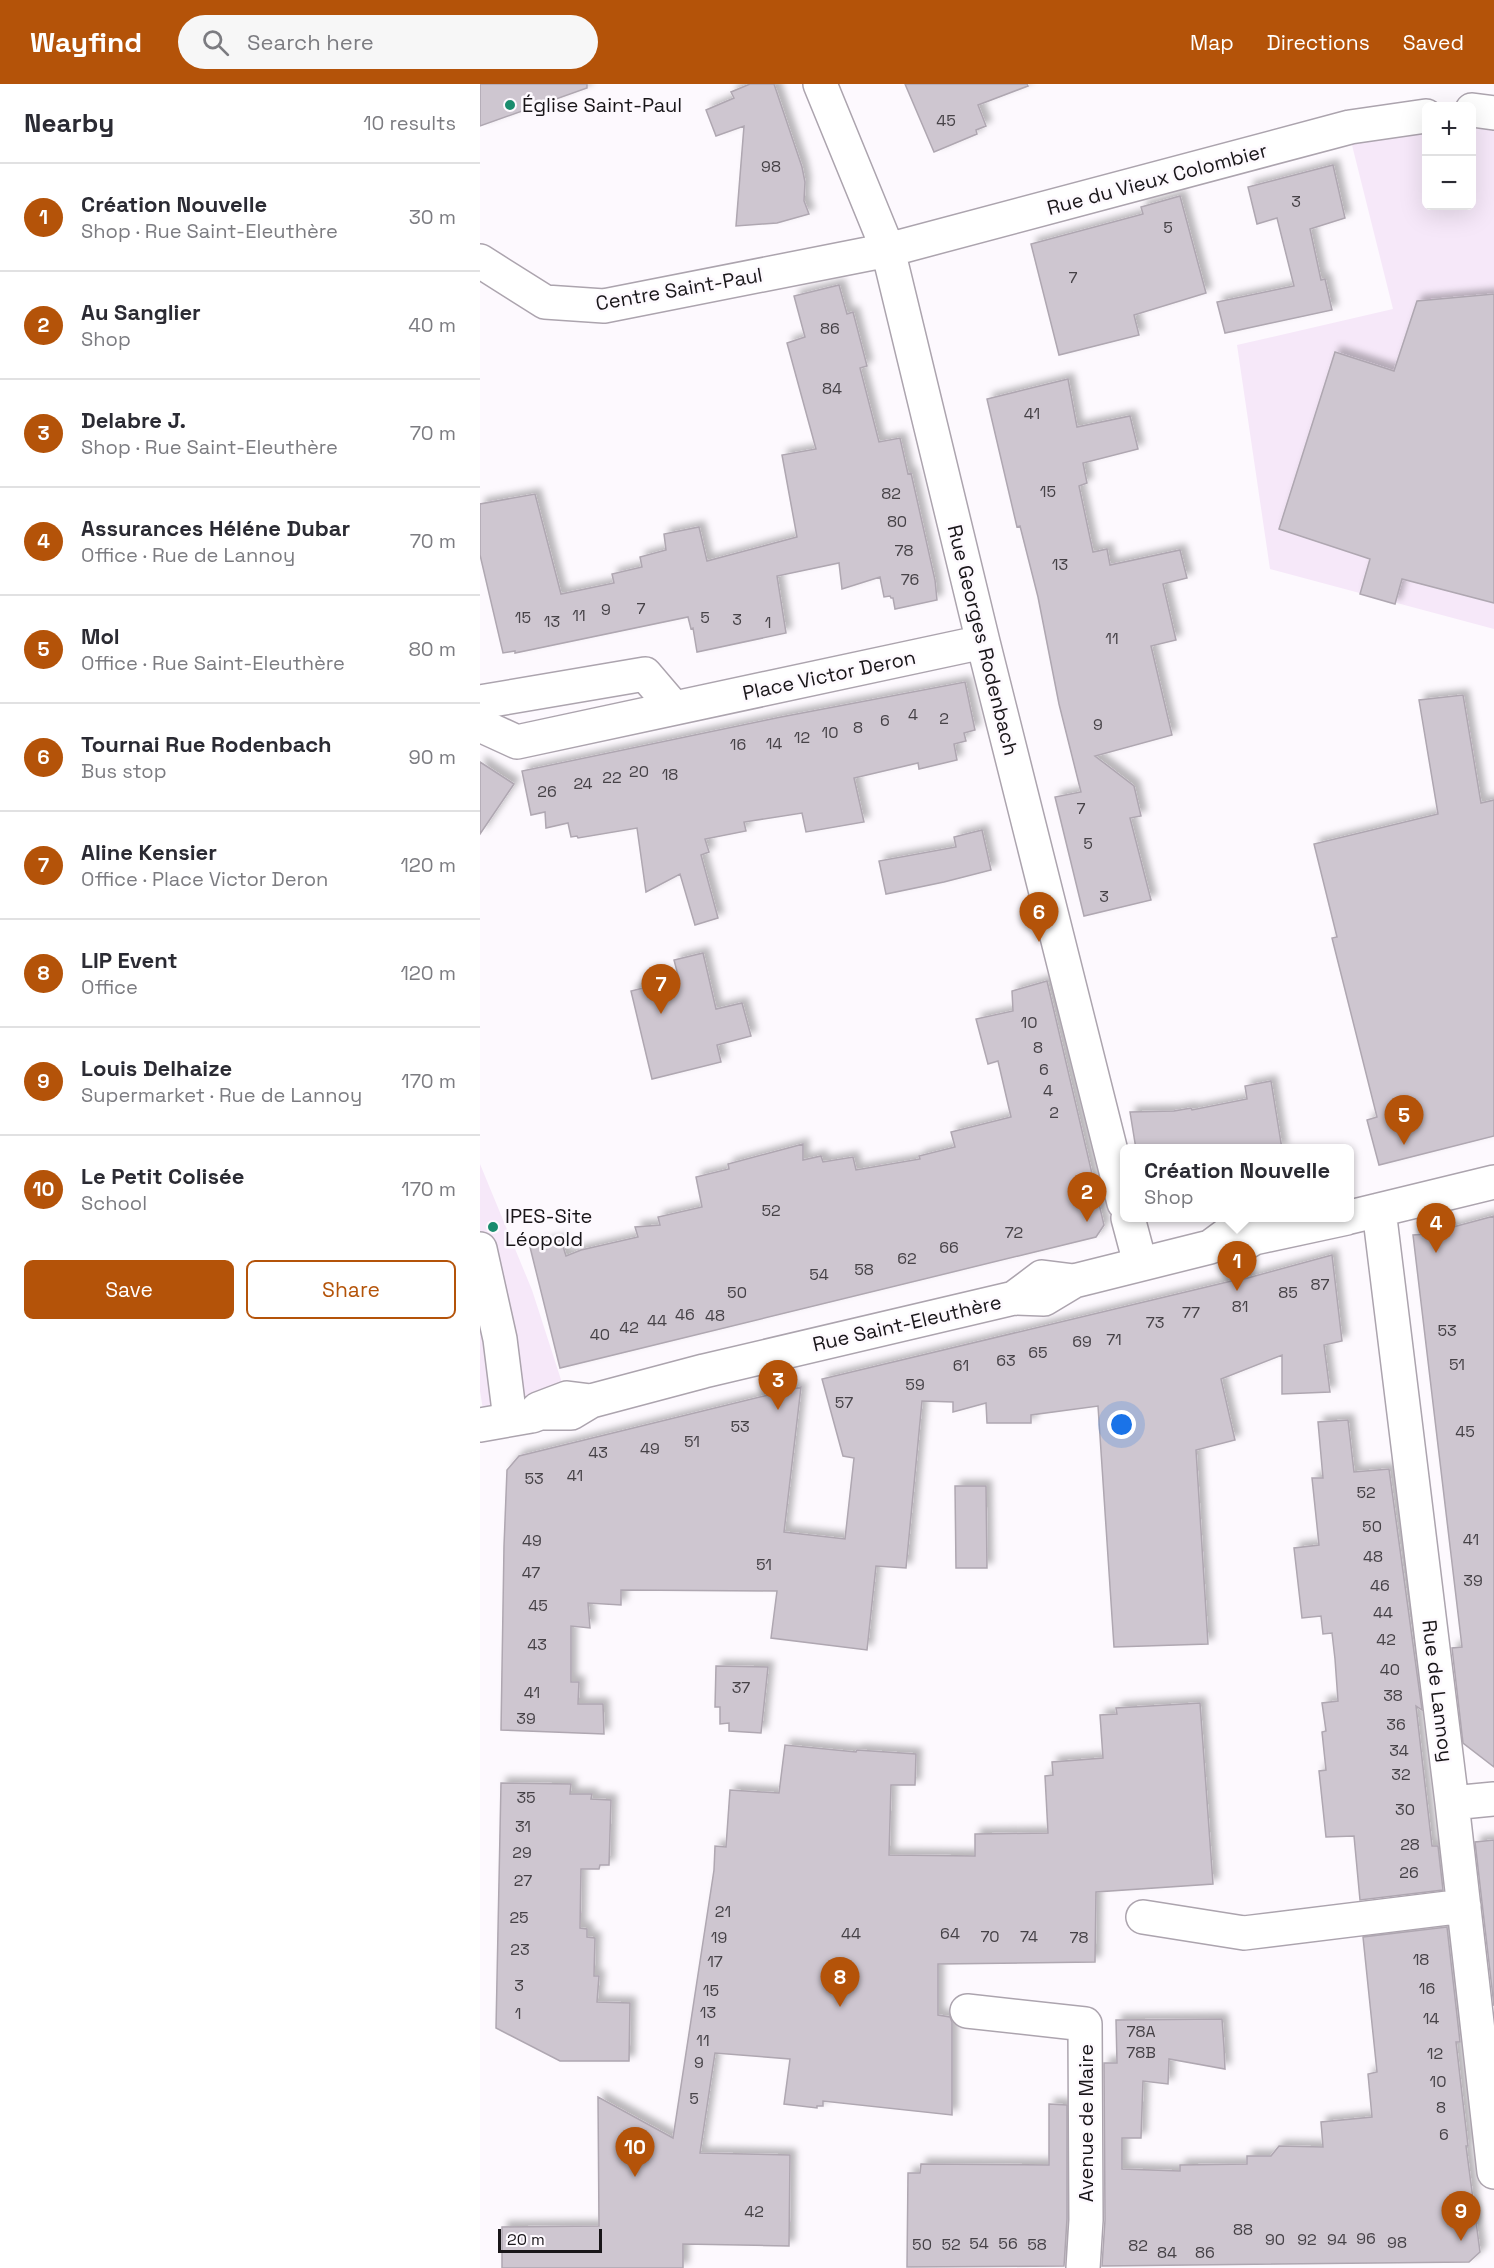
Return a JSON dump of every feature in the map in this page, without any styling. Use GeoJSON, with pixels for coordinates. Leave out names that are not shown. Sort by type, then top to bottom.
{"type":"FeatureCollection","features":[{"type":"Feature","properties":{"kind":"street","name":"Rue Georges Rodenbach"},"geometry":{"type":"LineString","coordinates":[[820,84],[888,250],[983,642],[1120,1183]]}},
{"type":"Feature","properties":{"kind":"street"},"geometry":{"type":"LineString","coordinates":[[1476,110],[1494,112]]}},
{"type":"Feature","properties":{"kind":"street","name":"Rue du Vieux Colombier"},"geometry":{"type":"LineString","coordinates":[[888,250],[1350,127],[1422,117]]}},
{"type":"Feature","properties":{"kind":"street","name":"Centre Saint-Paul"},"geometry":{"type":"LineString","coordinates":[[480,261],[545,302],[604,306],[888,250]]}},
{"type":"Feature","properties":{"kind":"street","name":"Place Victor Deron"},"geometry":{"type":"LineString","coordinates":[[480,725],[516,742],[983,642]]}},
{"type":"Feature","properties":{"kind":"street"},"geometry":{"type":"LineString","coordinates":[[480,702],[645,674],[674,708]]}},
{"type":"Feature","properties":{"kind":"street","name":"Rue Saint-Eleuthère"},"geometry":{"type":"LineString","coordinates":[[1358,1215],[1494,1182]]}},
{"type":"Feature","properties":{"kind":"street","name":"Rue de Lannoy"},"geometry":{"type":"LineString","coordinates":[[1358,1215],[1452,1803],[1490,2104],[1494,2172]]}},
{"type":"Feature","properties":{"kind":"street"},"geometry":{"type":"LineString","coordinates":[[1129,1222],[1140,1263]]}},
{"type":"Feature","properties":{"kind":"street","name":"Rue Saint-Eleuthère"},"geometry":{"type":"LineString","coordinates":[[507,1420],[567,1398],[591,1401],[704,1371],[1014,1298],[1044,1299],[1074,1281],[1140,1263],[1210,1247],[1230,1252],[1254,1238],[1326,1222]]}},
{"type":"Feature","properties":{"kind":"street"},"geometry":{"type":"LineString","coordinates":[[480,1250],[500,1339],[507,1420]]}},
{"type":"Feature","properties":{"kind":"street"},"geometry":{"type":"LineString","coordinates":[[1452,1803],[1494,1799]]}},
{"type":"Feature","properties":{"kind":"street"},"geometry":{"type":"LineString","coordinates":[[1143,1917],[1244,1933],[1464,1906]]}},
{"type":"Feature","properties":{"kind":"street","name":"Avenue de Maire"},"geometry":{"type":"LineString","coordinates":[[967,2011],[1085,2024],[1086,2220],[1083,2268]]}},
{"type":"Feature","properties":{"kind":"shaded area"},"geometry":{"type":"Polygon","coordinates":[[[1494,128],[1494,629],[1270,569],[1237,345],[1393,309],[1351,141],[1422,132],[1422,210],[1476,210],[1476,129],[1494,128]]]}},
{"type":"Feature","properties":{"kind":"shaded area","name":"IPES-Site Léopold"},"geometry":{"type":"Polygon","coordinates":[[[480,1164],[532,1290],[564,1389],[484,1416],[480,1391],[480,1164]]]}},
{"type":"Feature","properties":{"kind":"building","name":"Église Saint-Paul"},"geometry":{"type":"Polygon","coordinates":[[[480,84],[587,84],[587,88],[480,126],[480,84]]]}},
{"type":"Feature","properties":{"kind":"building"},"geometry":{"type":"Polygon","coordinates":[[[750,84],[774,84],[802,167],[805,182],[804,201],[809,214],[777,223],[736,226],[744,126],[716,136],[706,110],[734,98],[731,92],[750,84]]]}},
{"type":"Feature","properties":{"kind":"building"},"geometry":{"type":"Polygon","coordinates":[[[905,84],[1027,84],[1028,86],[978,105],[986,126],[976,130],[977,134],[934,152],[905,84]]]}},
{"type":"Feature","properties":{"kind":"building"},"geometry":{"type":"Polygon","coordinates":[[[1333,165],[1345,218],[1310,229],[1321,280],[1325,279],[1332,310],[1225,333],[1217,302],[1294,286],[1277,218],[1257,224],[1248,187],[1333,165]]]}},
{"type":"Feature","properties":{"kind":"building"},"geometry":{"type":"Polygon","coordinates":[[[1180,196],[1206,293],[1134,315],[1139,335],[1059,355],[1031,244],[1143,214],[1141,207],[1180,196]]]}},
{"type":"Feature","properties":{"kind":"building"},"geometry":{"type":"Polygon","coordinates":[[[839,285],[847,314],[853,312],[867,366],[860,368],[879,442],[900,438],[908,474],[911,473],[935,580],[937,600],[895,609],[893,598],[884,597],[880,577],[842,589],[839,563],[777,576],[786,633],[697,652],[693,628],[691,629],[688,617],[515,653],[515,651],[503,653],[480,555],[480,504],[535,494],[561,594],[614,583],[612,574],[642,567],[640,557],[666,550],[664,534],[699,527],[707,561],[797,537],[782,455],[816,449],[787,343],[805,337],[794,296],[839,285]]]}},
{"type":"Feature","properties":{"kind":"building"},"geometry":{"type":"Polygon","coordinates":[[[1494,294],[1494,603],[1402,579],[1395,604],[1360,594],[1370,559],[1279,529],[1335,352],[1394,371],[1417,301],[1494,294]]]}},
{"type":"Feature","properties":{"kind":"building"},"geometry":{"type":"Polygon","coordinates":[[[1068,379],[1077,427],[1130,416],[1138,449],[1083,463],[1087,483],[1079,486],[1093,552],[1107,549],[1110,565],[1180,550],[1187,578],[1163,584],[1176,640],[1151,646],[1172,735],[1095,756],[1134,786],[1141,816],[1130,818],[1151,900],[1084,916],[1055,797],[1081,792],[1059,704],[1038,597],[1020,526],[1017,527],[987,399],[1068,379]]]}},
{"type":"Feature","properties":{"kind":"building"},"geometry":{"type":"Polygon","coordinates":[[[965,682],[975,730],[964,733],[966,741],[954,744],[957,760],[919,769],[918,763],[854,778],[864,822],[806,832],[802,813],[744,822],[746,831],[705,839],[709,852],[701,855],[718,918],[695,925],[680,874],[646,892],[637,828],[578,838],[577,836],[571,837],[568,823],[546,828],[545,812],[531,815],[522,771],[781,717],[965,682]]]}},
{"type":"Feature","properties":{"kind":"building"},"geometry":{"type":"Polygon","coordinates":[[[1463,695],[1481,803],[1494,800],[1494,1136],[1379,1165],[1367,1120],[1377,1117],[1332,938],[1337,937],[1314,844],[1438,814],[1419,700],[1463,695]]]}},
{"type":"Feature","properties":{"kind":"building"},"geometry":{"type":"Polygon","coordinates":[[[480,762],[514,784],[480,834],[480,762]]]}},
{"type":"Feature","properties":{"kind":"building"},"geometry":{"type":"Polygon","coordinates":[[[982,830],[991,870],[886,894],[879,861],[956,847],[954,837],[982,830]]]}},
{"type":"Feature","properties":{"kind":"building"},"geometry":{"type":"Polygon","coordinates":[[[703,953],[716,1009],[742,1003],[751,1036],[717,1045],[721,1062],[652,1079],[631,991],[679,979],[674,960],[703,953]]]}},
{"type":"Feature","properties":{"kind":"building"},"geometry":{"type":"Polygon","coordinates":[[[1047,981],[1104,1225],[1096,1237],[560,1368],[530,1247],[561,1240],[566,1256],[581,1250],[638,1237],[635,1227],[660,1225],[658,1217],[702,1207],[696,1177],[729,1169],[728,1164],[803,1144],[803,1160],[821,1156],[823,1162],[853,1157],[856,1170],[920,1159],[919,1156],[955,1147],[951,1132],[1011,1117],[998,1061],[988,1064],[976,1019],[1013,1011],[1012,991],[1047,981]]]}},
{"type":"Feature","properties":{"kind":"building"},"geometry":{"type":"Polygon","coordinates":[[[1271,1081],[1281,1144],[1135,1144],[1130,1112],[1174,1111],[1191,1108],[1192,1110],[1247,1099],[1245,1086],[1271,1081]]]}},
{"type":"Feature","properties":{"kind":"building"},"geometry":{"type":"Polygon","coordinates":[[[1494,1216],[1494,1767],[1463,1743],[1452,1648],[1462,1647],[1413,1235],[1427,1234],[1494,1216]]]}},
{"type":"Feature","properties":{"kind":"building"},"geometry":{"type":"Polygon","coordinates":[[[1332,1255],[1342,1341],[1324,1345],[1330,1392],[1282,1394],[1282,1355],[1221,1379],[1235,1440],[1196,1450],[1208,1644],[1114,1647],[1098,1406],[1031,1415],[1031,1423],[987,1423],[986,1403],[953,1412],[953,1402],[922,1401],[906,1568],[876,1566],[867,1650],[771,1638],[777,1591],[621,1590],[621,1605],[588,1603],[590,1628],[571,1626],[571,1682],[579,1682],[578,1704],[603,1704],[604,1734],[501,1730],[507,1470],[519,1456],[801,1387],[784,1532],[845,1539],[854,1458],[843,1456],[822,1379],[1244,1279],[1332,1255]]]}},
{"type":"Feature","properties":{"kind":"building"},"geometry":{"type":"Polygon","coordinates":[[[1348,1420],[1354,1472],[1389,1469],[1422,1710],[1416,1706],[1432,1846],[1438,1846],[1443,1890],[1360,1900],[1354,1836],[1326,1837],[1319,1771],[1326,1770],[1322,1732],[1326,1731],[1322,1703],[1338,1701],[1335,1659],[1332,1633],[1323,1634],[1321,1616],[1302,1618],[1294,1548],[1319,1545],[1312,1478],[1323,1478],[1318,1422],[1348,1420]]]}},
{"type":"Feature","properties":{"kind":"building"},"geometry":{"type":"Polygon","coordinates":[[[955,1486],[986,1486],[987,1568],[956,1568],[955,1486]]]}},
{"type":"Feature","properties":{"kind":"building"},"geometry":{"type":"Polygon","coordinates":[[[716,1666],[768,1667],[761,1733],[729,1731],[729,1723],[720,1724],[720,1707],[715,1707],[716,1666]]]}},
{"type":"Feature","properties":{"kind":"building"},"geometry":{"type":"Polygon","coordinates":[[[1200,1703],[1213,1884],[1096,1892],[1095,1962],[938,1964],[938,2015],[950,2017],[952,2022],[952,2115],[823,2101],[823,2106],[817,2106],[817,2108],[784,2104],[790,2059],[715,2053],[700,2153],[790,2155],[789,2246],[683,2244],[683,2268],[502,2268],[502,2227],[599,2226],[598,2097],[673,2138],[714,1870],[715,1846],[726,1847],[730,1790],[779,1793],[785,1745],[856,1752],[857,1750],[916,1754],[915,1785],[891,1785],[889,1855],[975,1856],[975,1834],[1048,1833],[1045,1776],[1053,1775],[1052,1762],[1103,1758],[1100,1715],[1117,1714],[1116,1708],[1200,1703]]]}},
{"type":"Feature","properties":{"kind":"building"},"geometry":{"type":"Polygon","coordinates":[[[501,1783],[571,1784],[570,1794],[592,1794],[591,1799],[611,1800],[609,1865],[600,1865],[599,1869],[581,1869],[580,1928],[587,1929],[587,1937],[595,1938],[594,1976],[599,1976],[597,2002],[630,2003],[629,2061],[560,2061],[496,2028],[501,1783]]]}},
{"type":"Feature","properties":{"kind":"building"},"geometry":{"type":"Polygon","coordinates":[[[1494,1840],[1494,2006],[1475,1842],[1494,1840]]]}},
{"type":"Feature","properties":{"kind":"building"},"geometry":{"type":"Polygon","coordinates":[[[1447,1927],[1460,2042],[1456,2042],[1468,2146],[1466,2146],[1480,2252],[1469,2262],[1102,2266],[1105,2220],[1104,2063],[1117,2063],[1116,2020],[1222,2019],[1225,2069],[1169,2059],[1168,2084],[1143,2081],[1141,2138],[1122,2138],[1122,2169],[1180,2171],[1180,2165],[1247,2164],[1247,2156],[1271,2156],[1279,2146],[1323,2147],[1321,2122],[1372,2117],[1368,2074],[1377,2072],[1363,1937],[1447,1927]]]}},
{"type":"Feature","properties":{"kind":"building"},"geometry":{"type":"Polygon","coordinates":[[[1049,2104],[1067,2105],[1067,2219],[1064,2266],[907,2267],[908,2173],[920,2173],[921,2164],[1049,2165],[1049,2104]]]}},
{"type":"Feature","properties":{"kind":"place","name":"Église Saint-Paul"},"geometry":{"type":"Point","coordinates":[510,105]}},
{"type":"Feature","properties":{"kind":"place","name":"Tournai Rue Rodenbach"},"geometry":{"type":"Point","coordinates":[1039,942]}},
{"type":"Feature","properties":{"kind":"place","name":"Aline Kensier"},"geometry":{"type":"Point","coordinates":[661,1014]}},
{"type":"Feature","properties":{"kind":"place","name":"Mol"},"geometry":{"type":"Point","coordinates":[1404,1145]}},
{"type":"Feature","properties":{"kind":"place","name":"Au Sanglier"},"geometry":{"type":"Point","coordinates":[1087,1222]}},
{"type":"Feature","properties":{"kind":"place","name":"IPES-Site Léopold"},"geometry":{"type":"Point","coordinates":[493,1227]}},
{"type":"Feature","properties":{"kind":"place","name":"Assurances Héléne Dubar"},"geometry":{"type":"Point","coordinates":[1436,1253]}},
{"type":"Feature","properties":{"kind":"place","name":"Création Nouvelle"},"geometry":{"type":"Point","coordinates":[1237,1291]}},
{"type":"Feature","properties":{"kind":"place","name":"Delabre J."},"geometry":{"type":"Point","coordinates":[778,1410]}},
{"type":"Feature","properties":{"kind":"place","name":"LIP Event"},"geometry":{"type":"Point","coordinates":[840,2007]}},
{"type":"Feature","properties":{"kind":"place","name":"Le Petit Colisée"},"geometry":{"type":"Point","coordinates":[635,2177]}},
{"type":"Feature","properties":{"kind":"place","name":"Louis Delhaize"},"geometry":{"type":"Point","coordinates":[1461,2241]}}]}
